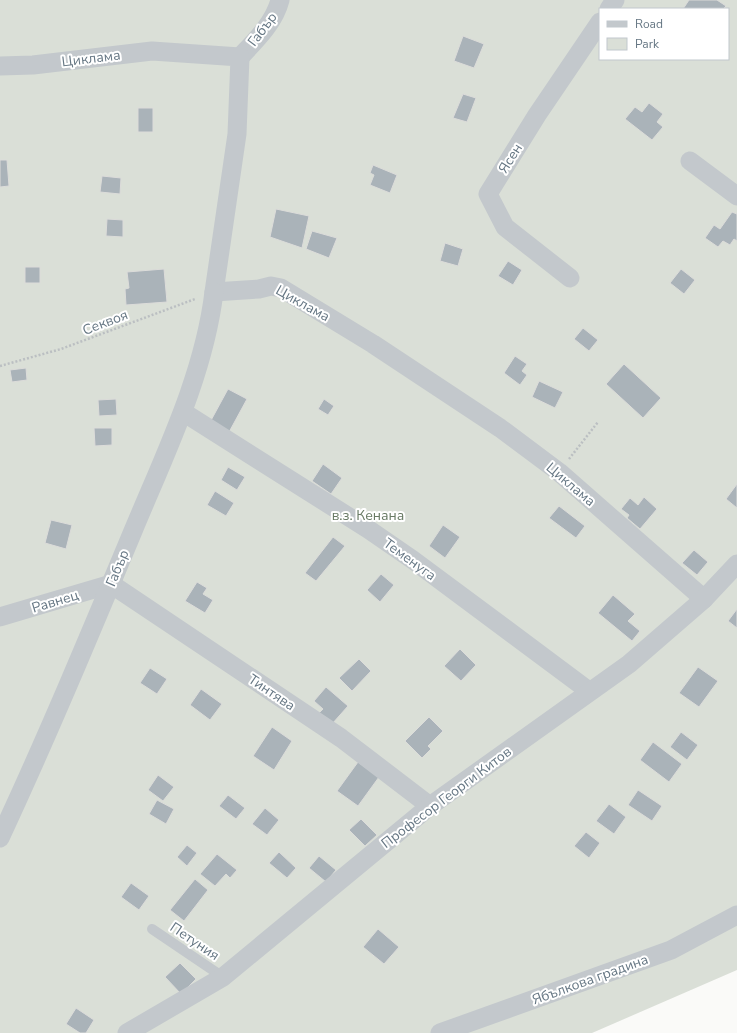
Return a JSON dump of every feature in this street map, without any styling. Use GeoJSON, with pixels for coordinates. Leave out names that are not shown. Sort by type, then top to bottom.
{"type":"FeatureCollection","features":[{"type":"Feature","properties":{"kind":"street","name":"Габър"},"geometry":{"type":"LineString","coordinates":[[240,57],[260,36],[277,13],[280,0]]}},
{"type":"Feature","properties":{"kind":"street","name":"Ясен"},"geometry":{"type":"LineString","coordinates":[[570,278],[505,227],[488,194],[537,115],[599,23]]}},
{"type":"Feature","properties":{"kind":"street","name":"Циклама"},"geometry":{"type":"LineString","coordinates":[[0,66],[33,65],[152,51],[240,57]]}},
{"type":"Feature","properties":{"kind":"street"},"geometry":{"type":"LineString","coordinates":[[214,292],[227,216],[238,134],[240,57]]}},
{"type":"Feature","properties":{"kind":"street"},"geometry":{"type":"LineString","coordinates":[[690,161],[737,196]]}},
{"type":"Feature","properties":{"kind":"street","name":"Циклама"},"geometry":{"type":"LineString","coordinates":[[214,292],[259,289],[271,286],[281,288],[373,344],[500,428],[558,472],[704,599]]}},
{"type":"Feature","properties":{"kind":"street","name":"Габър"},"geometry":{"type":"LineString","coordinates":[[0,838],[111,584],[183,412],[201,355],[212,312],[214,292]]}},
{"type":"Feature","properties":{"kind":"street","name":"Теменуга"},"geometry":{"type":"LineString","coordinates":[[183,412],[374,533],[589,691]]}},
{"type":"Feature","properties":{"kind":"street","name":"Професор Георги Китов"},"geometry":{"type":"LineString","coordinates":[[127,1033],[222,977],[430,806],[628,664],[704,599],[737,564]]}},
{"type":"Feature","properties":{"kind":"street","name":"Равнец"},"geometry":{"type":"LineString","coordinates":[[0,617],[111,584]]}},
{"type":"Feature","properties":{"kind":"street","name":"Тинтява"},"geometry":{"type":"LineString","coordinates":[[111,584],[341,738],[430,806]]}},
{"type":"Feature","properties":{"kind":"street","name":"Ябълкова градина"},"geometry":{"type":"LineString","coordinates":[[440,1033],[671,950],[737,915]]}},
{"type":"Feature","properties":{"kind":"lane","name":"Петуния"},"geometry":{"type":"LineString","coordinates":[[152,929],[222,977]]}},
{"type":"Feature","properties":{"kind":"path","name":"Секвоя"},"geometry":{"type":"LineString","coordinates":[[0,366],[61,349],[214,292]]}},
{"type":"Feature","properties":{"kind":"path"},"geometry":{"type":"LineString","coordinates":[[558,472],[598,422]]}},
{"type":"Feature","properties":{"kind":"green space","name":"в.з. Кенана"},"geometry":{"type":"Polygon","coordinates":[[[0,0],[737,0],[737,970],[592,1033],[0,1033],[0,0]]]}},
{"type":"Feature","properties":{"kind":"building"},"geometry":{"type":"Polygon","coordinates":[[[689,0],[717,0],[726,6],[724,8],[684,8],[689,0]]]}},
{"type":"Feature","properties":{"kind":"building"},"geometry":{"type":"Polygon","coordinates":[[[463,36],[484,44],[474,68],[454,61],[463,36]]]}},
{"type":"Feature","properties":{"kind":"building"},"geometry":{"type":"Polygon","coordinates":[[[463,94],[476,98],[467,122],[453,118],[463,94]]]}},
{"type":"Feature","properties":{"kind":"building"},"geometry":{"type":"Polygon","coordinates":[[[649,103],[663,114],[657,122],[663,127],[652,140],[625,119],[635,107],[642,112],[649,103]]]}},
{"type":"Feature","properties":{"kind":"building"},"geometry":{"type":"Polygon","coordinates":[[[138,108],[153,108],[153,132],[138,132],[138,108]]]}},
{"type":"Feature","properties":{"kind":"building"},"geometry":{"type":"Polygon","coordinates":[[[0,160],[7,160],[9,186],[0,187],[0,160]]]}},
{"type":"Feature","properties":{"kind":"building"},"geometry":{"type":"Polygon","coordinates":[[[373,165],[397,175],[390,193],[370,185],[374,175],[370,173],[373,165]]]}},
{"type":"Feature","properties":{"kind":"building"},"geometry":{"type":"Polygon","coordinates":[[[102,176],[121,178],[120,194],[100,192],[102,176]]]}},
{"type":"Feature","properties":{"kind":"building"},"geometry":{"type":"Polygon","coordinates":[[[276,209],[309,216],[302,248],[270,237],[276,209]]]}},
{"type":"Feature","properties":{"kind":"building"},"geometry":{"type":"Polygon","coordinates":[[[732,212],[737,214],[737,241],[734,239],[730,245],[723,241],[718,247],[705,238],[714,225],[720,229],[732,212]]]}},
{"type":"Feature","properties":{"kind":"building"},"geometry":{"type":"Polygon","coordinates":[[[107,219],[123,220],[123,237],[106,236],[107,219]]]}},
{"type":"Feature","properties":{"kind":"building"},"geometry":{"type":"Polygon","coordinates":[[[312,231],[337,238],[329,258],[306,249],[312,231]]]}},
{"type":"Feature","properties":{"kind":"building"},"geometry":{"type":"Polygon","coordinates":[[[445,243],[463,249],[458,266],[440,261],[445,243]]]}},
{"type":"Feature","properties":{"kind":"building"},"geometry":{"type":"Polygon","coordinates":[[[508,261],[522,270],[513,285],[498,276],[508,261]]]}},
{"type":"Feature","properties":{"kind":"building"},"geometry":{"type":"Polygon","coordinates":[[[25,267],[40,267],[40,283],[25,283],[25,267]]]}},
{"type":"Feature","properties":{"kind":"building"},"geometry":{"type":"Polygon","coordinates":[[[164,269],[167,302],[126,305],[125,289],[129,288],[127,272],[164,269]]]}},
{"type":"Feature","properties":{"kind":"building"},"geometry":{"type":"Polygon","coordinates":[[[681,269],[695,280],[684,294],[670,283],[681,269]]]}},
{"type":"Feature","properties":{"kind":"building"},"geometry":{"type":"Polygon","coordinates":[[[583,328],[598,340],[589,351],[574,339],[583,328]]]}},
{"type":"Feature","properties":{"kind":"building"},"geometry":{"type":"Polygon","coordinates":[[[515,356],[527,364],[522,371],[527,375],[520,385],[504,373],[515,356]]]}},
{"type":"Feature","properties":{"kind":"building"},"geometry":{"type":"Polygon","coordinates":[[[624,364],[661,398],[643,418],[606,384],[624,364]]]}},
{"type":"Feature","properties":{"kind":"building"},"geometry":{"type":"Polygon","coordinates":[[[26,368],[27,380],[12,382],[10,370],[26,368]]]}},
{"type":"Feature","properties":{"kind":"building"},"geometry":{"type":"Polygon","coordinates":[[[539,381],[563,392],[555,408],[532,397],[539,381]]]}},
{"type":"Feature","properties":{"kind":"building"},"geometry":{"type":"Polygon","coordinates":[[[228,389],[247,399],[228,434],[209,424],[228,389]]]}},
{"type":"Feature","properties":{"kind":"building"},"geometry":{"type":"Polygon","coordinates":[[[116,399],[117,415],[99,416],[98,400],[116,399]]]}},
{"type":"Feature","properties":{"kind":"building"},"geometry":{"type":"Polygon","coordinates":[[[324,399],[334,406],[328,415],[318,409],[324,399]]]}},
{"type":"Feature","properties":{"kind":"building"},"geometry":{"type":"Polygon","coordinates":[[[94,428],[112,428],[112,445],[95,446],[94,428]]]}},
{"type":"Feature","properties":{"kind":"building"},"geometry":{"type":"Polygon","coordinates":[[[323,464],[342,478],[331,494],[312,481],[323,464]]]}},
{"type":"Feature","properties":{"kind":"building"},"geometry":{"type":"Polygon","coordinates":[[[228,467],[245,477],[237,490],[221,480],[228,467]]]}},
{"type":"Feature","properties":{"kind":"building"},"geometry":{"type":"Polygon","coordinates":[[[737,484],[737,508],[726,499],[737,484]]]}},
{"type":"Feature","properties":{"kind":"building"},"geometry":{"type":"Polygon","coordinates":[[[215,491],[234,503],[226,516],[207,505],[215,491]]]}},
{"type":"Feature","properties":{"kind":"building"},"geometry":{"type":"Polygon","coordinates":[[[644,497],[657,509],[640,529],[627,518],[629,515],[621,509],[630,498],[638,505],[644,497]]]}},
{"type":"Feature","properties":{"kind":"building"},"geometry":{"type":"Polygon","coordinates":[[[559,506],[585,526],[576,538],[549,518],[559,506]]]}},
{"type":"Feature","properties":{"kind":"building"},"geometry":{"type":"Polygon","coordinates":[[[51,520],[72,525],[66,549],[45,543],[51,520]]]}},
{"type":"Feature","properties":{"kind":"building"},"geometry":{"type":"Polygon","coordinates":[[[443,525],[460,537],[445,558],[429,546],[443,525]]]}},
{"type":"Feature","properties":{"kind":"building"},"geometry":{"type":"Polygon","coordinates":[[[333,537],[345,546],[316,581],[305,573],[333,537]]]}},
{"type":"Feature","properties":{"kind":"building"},"geometry":{"type":"Polygon","coordinates":[[[694,550],[708,562],[697,575],[682,563],[694,550]]]}},
{"type":"Feature","properties":{"kind":"building"},"geometry":{"type":"Polygon","coordinates":[[[381,574],[394,585],[380,602],[367,590],[381,574]]]}},
{"type":"Feature","properties":{"kind":"building"},"geometry":{"type":"Polygon","coordinates":[[[197,582],[207,588],[203,594],[213,600],[205,613],[185,601],[197,582]]]}},
{"type":"Feature","properties":{"kind":"building"},"geometry":{"type":"Polygon","coordinates":[[[613,595],[635,614],[628,621],[640,631],[632,641],[598,613],[613,595]]]}},
{"type":"Feature","properties":{"kind":"building"},"geometry":{"type":"Polygon","coordinates":[[[737,609],[737,628],[728,621],[737,609]]]}},
{"type":"Feature","properties":{"kind":"building"},"geometry":{"type":"Polygon","coordinates":[[[460,649],[476,665],[461,681],[444,666],[460,649]]]}},
{"type":"Feature","properties":{"kind":"building"},"geometry":{"type":"Polygon","coordinates":[[[359,659],[371,671],[352,691],[339,678],[359,659]]]}},
{"type":"Feature","properties":{"kind":"building"},"geometry":{"type":"Polygon","coordinates":[[[698,667],[718,681],[699,707],[679,693],[698,667]]]}},
{"type":"Feature","properties":{"kind":"building"},"geometry":{"type":"Polygon","coordinates":[[[150,668],[167,679],[157,694],[140,683],[150,668]]]}},
{"type":"Feature","properties":{"kind":"building"},"geometry":{"type":"Polygon","coordinates":[[[326,687],[348,706],[332,724],[319,713],[323,709],[314,701],[326,687]]]}},
{"type":"Feature","properties":{"kind":"building"},"geometry":{"type":"Polygon","coordinates":[[[201,689],[222,704],[210,720],[190,705],[201,689]]]}},
{"type":"Feature","properties":{"kind":"building"},"geometry":{"type":"Polygon","coordinates":[[[429,717],[443,731],[428,746],[431,749],[422,758],[405,741],[429,717]]]}},
{"type":"Feature","properties":{"kind":"building"},"geometry":{"type":"Polygon","coordinates":[[[272,727],[292,741],[274,770],[253,756],[272,727]]]}},
{"type":"Feature","properties":{"kind":"building"},"geometry":{"type":"Polygon","coordinates":[[[681,732],[698,745],[687,760],[670,747],[681,732]]]}},
{"type":"Feature","properties":{"kind":"building"},"geometry":{"type":"Polygon","coordinates":[[[653,742],[682,764],[669,782],[640,760],[653,742]]]}},
{"type":"Feature","properties":{"kind":"building"},"geometry":{"type":"Polygon","coordinates":[[[358,762],[379,777],[358,806],[337,791],[358,762]]]}},
{"type":"Feature","properties":{"kind":"building"},"geometry":{"type":"Polygon","coordinates":[[[158,775],[174,787],[163,801],[148,790],[158,775]]]}},
{"type":"Feature","properties":{"kind":"building"},"geometry":{"type":"Polygon","coordinates":[[[638,790],[662,806],[652,821],[628,805],[638,790]]]}},
{"type":"Feature","properties":{"kind":"building"},"geometry":{"type":"Polygon","coordinates":[[[228,795],[245,808],[236,819],[219,806],[228,795]]]}},
{"type":"Feature","properties":{"kind":"building"},"geometry":{"type":"Polygon","coordinates":[[[157,800],[174,809],[166,824],[149,814],[157,800]]]}},
{"type":"Feature","properties":{"kind":"building"},"geometry":{"type":"Polygon","coordinates":[[[609,804],[626,817],[614,834],[596,821],[609,804]]]}},
{"type":"Feature","properties":{"kind":"building"},"geometry":{"type":"Polygon","coordinates":[[[265,808],[279,820],[267,835],[252,824],[265,808]]]}},
{"type":"Feature","properties":{"kind":"building"},"geometry":{"type":"Polygon","coordinates":[[[361,819],[377,835],[365,846],[349,830],[361,819]]]}},
{"type":"Feature","properties":{"kind":"building"},"geometry":{"type":"Polygon","coordinates":[[[586,832],[600,843],[589,858],[574,846],[586,832]]]}},
{"type":"Feature","properties":{"kind":"building"},"geometry":{"type":"Polygon","coordinates":[[[187,845],[197,853],[187,866],[177,857],[187,845]]]}},
{"type":"Feature","properties":{"kind":"building"},"geometry":{"type":"Polygon","coordinates":[[[279,852],[296,868],[287,878],[269,863],[279,852]]]}},
{"type":"Feature","properties":{"kind":"building"},"geometry":{"type":"Polygon","coordinates":[[[217,854],[237,870],[230,878],[226,874],[215,886],[200,874],[217,854]]]}},
{"type":"Feature","properties":{"kind":"building"},"geometry":{"type":"Polygon","coordinates":[[[319,856],[336,870],[326,882],[309,868],[319,856]]]}},
{"type":"Feature","properties":{"kind":"building"},"geometry":{"type":"Polygon","coordinates":[[[195,879],[208,890],[184,921],[170,910],[195,879]]]}},
{"type":"Feature","properties":{"kind":"building"},"geometry":{"type":"Polygon","coordinates":[[[131,883],[149,896],[139,910],[121,897],[131,883]]]}},
{"type":"Feature","properties":{"kind":"building"},"geometry":{"type":"Polygon","coordinates":[[[378,929],[399,947],[384,964],[363,947],[378,929]]]}},
{"type":"Feature","properties":{"kind":"building"},"geometry":{"type":"Polygon","coordinates":[[[180,963],[196,979],[181,994],[165,977],[180,963]]]}},
{"type":"Feature","properties":{"kind":"building"},"geometry":{"type":"Polygon","coordinates":[[[76,1008],[94,1020],[86,1033],[80,1033],[66,1024],[76,1008]]]}}]}
